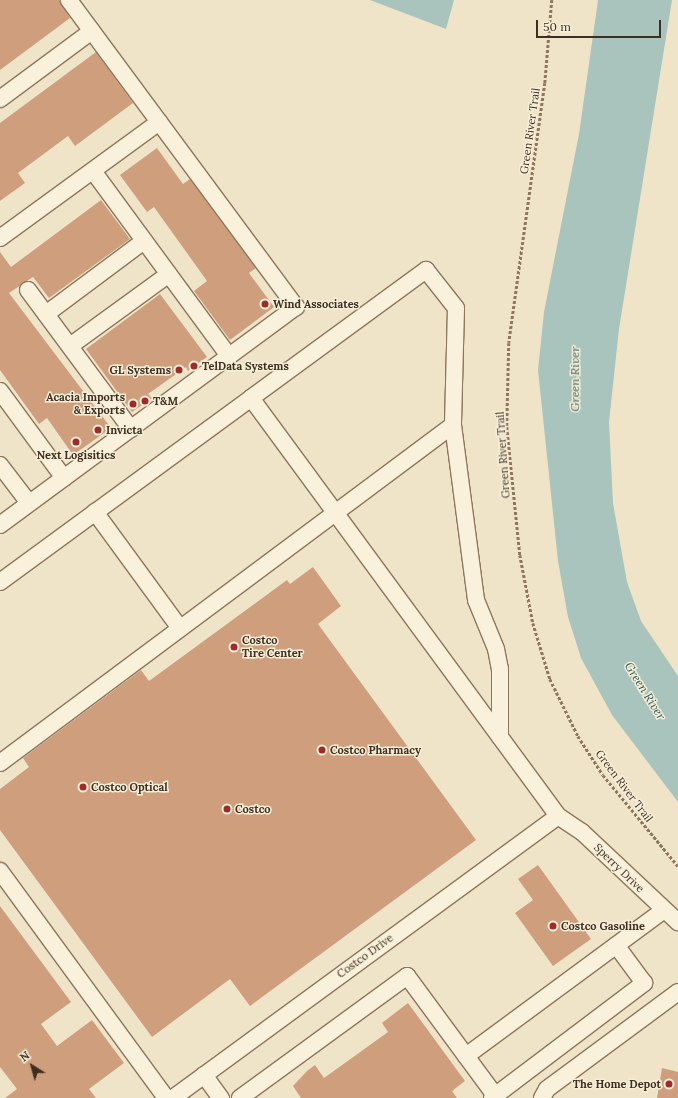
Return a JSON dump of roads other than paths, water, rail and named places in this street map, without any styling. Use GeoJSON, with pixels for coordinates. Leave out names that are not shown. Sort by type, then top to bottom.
{"type":"FeatureCollection","features":[{"type":"Feature","properties":{"kind":"street"},"geometry":{"type":"LineString","coordinates":[[2,520],[64,478],[296,307],[69,0]]}},
{"type":"Feature","properties":{"kind":"street"},"geometry":{"type":"LineString","coordinates":[[0,99],[92,31]]}},
{"type":"Feature","properties":{"kind":"street"},"geometry":{"type":"LineString","coordinates":[[0,238],[159,122]]}},
{"type":"Feature","properties":{"kind":"street"},"geometry":{"type":"LineString","coordinates":[[93,171],[230,356]]}},
{"type":"Feature","properties":{"kind":"street"},"geometry":{"type":"LineString","coordinates":[[46,314],[144,241]]}},
{"type":"Feature","properties":{"kind":"street"},"geometry":{"type":"LineString","coordinates":[[0,582],[426,270],[456,308],[453,425],[476,600],[496,649],[500,669],[500,737]]}},
{"type":"Feature","properties":{"kind":"street"},"geometry":{"type":"LineString","coordinates":[[70,346],[168,274]]}},
{"type":"Feature","properties":{"kind":"street"},"geometry":{"type":"LineString","coordinates":[[28,290],[131,429]]}},
{"type":"Feature","properties":{"kind":"street"},"geometry":{"type":"LineString","coordinates":[[0,391],[64,478]]}},
{"type":"Feature","properties":{"kind":"street"},"geometry":{"type":"LineString","coordinates":[[251,398],[558,816]]}},
{"type":"Feature","properties":{"kind":"street"},"geometry":{"type":"LineString","coordinates":[[0,763],[453,425]]}},
{"type":"Feature","properties":{"kind":"street"},"geometry":{"type":"LineString","coordinates":[[0,465],[29,503]]}},
{"type":"Feature","properties":{"kind":"street"},"geometry":{"type":"LineString","coordinates":[[95,512],[174,633]]}},
{"type":"Feature","properties":{"kind":"street","name":"Sperry Drive"},"geometry":{"type":"LineString","coordinates":[[558,816],[582,832],[678,922]]}},
{"type":"Feature","properties":{"kind":"street","name":"Costco Drive"},"geometry":{"type":"LineString","coordinates":[[173,1098],[558,816]]}},
{"type":"Feature","properties":{"kind":"street"},"geometry":{"type":"LineString","coordinates":[[0,871],[166,1098]]}},
{"type":"Feature","properties":{"kind":"street"},"geometry":{"type":"LineString","coordinates":[[466,1056],[664,910]]}},
{"type":"Feature","properties":{"kind":"street"},"geometry":{"type":"LineString","coordinates":[[240,1098],[407,976],[466,1056],[493,1096],[644,983],[616,945]]}},
{"type":"Feature","properties":{"kind":"street"},"geometry":{"type":"LineString","coordinates":[[542,1098],[547,1090],[678,992]]}},
{"type":"Feature","properties":{"kind":"street"},"geometry":{"type":"LineString","coordinates":[[204,1075],[221,1098]]}},
{"type":"Feature","properties":{"kind":"water"},"geometry":{"type":"Polygon","coordinates":[[[370,0],[454,0],[446,29],[370,0]]]}},
{"type":"Feature","properties":{"kind":"water","name":"Green River"},"geometry":{"type":"Polygon","coordinates":[[[598,0],[672,0],[619,329],[609,422],[613,503],[627,582],[641,621],[678,676],[678,802],[612,715],[581,658],[568,617],[558,561],[538,370],[544,312],[579,134],[598,0]]]}},
{"type":"Feature","properties":{"kind":"place","name":"Wind Associates"},"geometry":{"type":"Point","coordinates":[265,304]}},
{"type":"Feature","properties":{"kind":"place","name":"TelData Systems"},"geometry":{"type":"Point","coordinates":[194,366]}},
{"type":"Feature","properties":{"kind":"place","name":"GL Systems"},"geometry":{"type":"Point","coordinates":[179,370]}},
{"type":"Feature","properties":{"kind":"place","name":"T&M"},"geometry":{"type":"Point","coordinates":[145,401]}},
{"type":"Feature","properties":{"kind":"place","name":"Acacia Imports & Exports"},"geometry":{"type":"Point","coordinates":[133,404]}},
{"type":"Feature","properties":{"kind":"place","name":"Invicta"},"geometry":{"type":"Point","coordinates":[98,430]}},
{"type":"Feature","properties":{"kind":"place","name":"Next Logisitics"},"geometry":{"type":"Point","coordinates":[76,442]}},
{"type":"Feature","properties":{"kind":"place","name":"Costco Tire Center"},"geometry":{"type":"Point","coordinates":[234,647]}},
{"type":"Feature","properties":{"kind":"place","name":"Costco Pharmacy"},"geometry":{"type":"Point","coordinates":[322,750]}},
{"type":"Feature","properties":{"kind":"place","name":"Costco Optical"},"geometry":{"type":"Point","coordinates":[83,787]}},
{"type":"Feature","properties":{"kind":"place","name":"Costco"},"geometry":{"type":"Point","coordinates":[227,809]}},
{"type":"Feature","properties":{"kind":"place","name":"Costco Gasoline"},"geometry":{"type":"Point","coordinates":[553,926]}},
{"type":"Feature","properties":{"kind":"place","name":"The Home Depot"},"geometry":{"type":"Point","coordinates":[669,1084]}}]}
